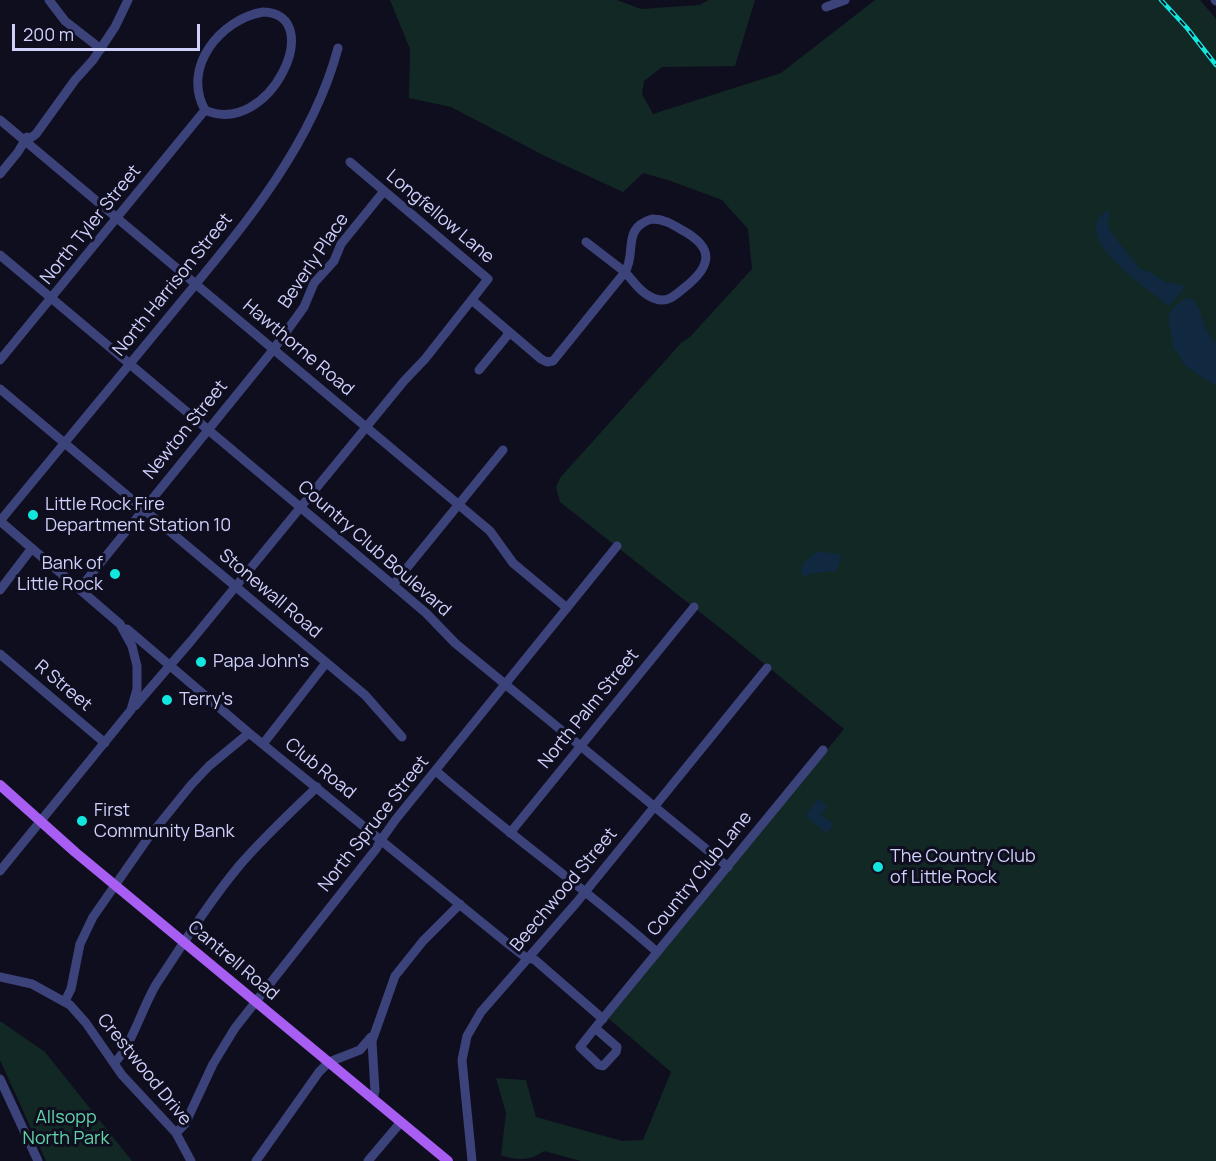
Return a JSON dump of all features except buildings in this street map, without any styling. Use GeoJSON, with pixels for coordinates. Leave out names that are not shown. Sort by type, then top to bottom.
{"type":"FeatureCollection","features":[{"type":"Feature","properties":{"kind":"main road","name":"Cantrell Road"},"geometry":{"type":"LineString","coordinates":[[0,785],[116,886],[448,1161]]}},
{"type":"Feature","properties":{"kind":"street"},"geometry":{"type":"LineString","coordinates":[[49,0],[65,21],[101,49]]}},
{"type":"Feature","properties":{"kind":"street"},"geometry":{"type":"LineString","coordinates":[[0,174],[26,141],[36,134],[52,110],[101,49],[128,0]]}},
{"type":"Feature","properties":{"kind":"street"},"geometry":{"type":"LineString","coordinates":[[826,7],[844,0]]}},
{"type":"Feature","properties":{"kind":"street"},"geometry":{"type":"LineString","coordinates":[[263,12],[281,16],[290,26],[292,42],[288,64],[275,86],[262,100],[240,111],[222,115],[205,110],[199,96],[198,77],[204,57],[214,40],[231,24],[244,17],[263,12]]}},
{"type":"Feature","properties":{"kind":"street","name":"North Harrison Street"},"geometry":{"type":"LineString","coordinates":[[0,521],[240,229],[318,108],[330,79],[338,48]]}},
{"type":"Feature","properties":{"kind":"street","name":"North Tyler Street"},"geometry":{"type":"LineString","coordinates":[[0,360],[205,110]]}},
{"type":"Feature","properties":{"kind":"street","name":"Hawthorne Road"},"geometry":{"type":"LineString","coordinates":[[0,120],[493,534],[513,563],[567,608]]}},
{"type":"Feature","properties":{"kind":"street","name":"Longfellow Lane"},"geometry":{"type":"LineString","coordinates":[[350,162],[488,279],[473,301]]}},
{"type":"Feature","properties":{"kind":"street","name":"Beverly Place"},"geometry":{"type":"LineString","coordinates":[[273,350],[304,307],[315,283],[330,266],[341,244],[384,191]]}},
{"type":"Feature","properties":{"kind":"street"},"geometry":{"type":"LineString","coordinates":[[0,871],[131,710],[171,665],[366,427],[473,301],[547,362],[553,361],[625,272],[632,237],[639,226],[652,219],[666,221],[689,234],[699,242],[705,254],[705,266],[698,277],[674,296],[664,300],[651,297],[638,288],[625,272],[586,242]]}},
{"type":"Feature","properties":{"kind":"street","name":"Country Club Boulevard"},"geometry":{"type":"LineString","coordinates":[[0,255],[426,613],[455,643],[728,867]]}},
{"type":"Feature","properties":{"kind":"street"},"geometry":{"type":"LineString","coordinates":[[479,370],[507,336],[508,331]]}},
{"type":"Feature","properties":{"kind":"street","name":"Newton Street"},"geometry":{"type":"LineString","coordinates":[[80,588],[273,350]]}},
{"type":"Feature","properties":{"kind":"street","name":"Stonewall Road"},"geometry":{"type":"LineString","coordinates":[[0,389],[365,695],[402,737]]}},
{"type":"Feature","properties":{"kind":"street"},"geometry":{"type":"LineString","coordinates":[[393,585],[503,450]]}},
{"type":"Feature","properties":{"kind":"street","name":"Club Road"},"geometry":{"type":"LineString","coordinates":[[0,521],[249,733],[507,944],[529,958]]}},
{"type":"Feature","properties":{"kind":"street","name":"North Spruce Street"},"geometry":{"type":"LineString","coordinates":[[176,1133],[187,1121],[218,1053],[255,1001],[617,546]]}},
{"type":"Feature","properties":{"kind":"street"},"geometry":{"type":"LineString","coordinates":[[0,590],[32,548]]}},
{"type":"Feature","properties":{"kind":"street","name":"North Palm Street"},"geometry":{"type":"LineString","coordinates":[[510,833],[694,607]]}},
{"type":"Feature","properties":{"kind":"street"},"geometry":{"type":"LineString","coordinates":[[120,624],[132,646],[137,666],[137,688],[131,710]]}},
{"type":"Feature","properties":{"kind":"street","name":"R Street"},"geometry":{"type":"LineString","coordinates":[[0,654],[105,743]]}},
{"type":"Feature","properties":{"kind":"street"},"geometry":{"type":"LineString","coordinates":[[263,744],[327,663]]}},
{"type":"Feature","properties":{"kind":"street","name":"Beechwood Street"},"geometry":{"type":"LineString","coordinates":[[472,1161],[462,1070],[467,1036],[487,1004],[585,892],[767,668]]}},
{"type":"Feature","properties":{"kind":"street"},"geometry":{"type":"LineString","coordinates":[[65,1001],[72,989],[78,952],[88,926],[148,838],[191,785],[214,761],[249,733]]}},
{"type":"Feature","properties":{"kind":"street","name":"Country Club Lane"},"geometry":{"type":"LineString","coordinates":[[595,1028],[823,750]]}},
{"type":"Feature","properties":{"kind":"street"},"geometry":{"type":"LineString","coordinates":[[436,771],[657,952]]}},
{"type":"Feature","properties":{"kind":"street"},"geometry":{"type":"LineString","coordinates":[[114,1063],[123,1053],[152,993],[184,942],[239,866],[268,834],[317,787]]}},
{"type":"Feature","properties":{"kind":"street"},"geometry":{"type":"LineString","coordinates":[[373,1099],[375,1090],[372,1041],[387,995],[400,968],[459,904]]}},
{"type":"Feature","properties":{"kind":"street"},"geometry":{"type":"LineString","coordinates":[[529,958],[535,960],[603,1019]]}},
{"type":"Feature","properties":{"kind":"street","name":"Crestwood Drive"},"geometry":{"type":"LineString","coordinates":[[0,977],[32,984],[65,1001],[86,1023],[114,1063],[176,1133],[191,1161]]}},
{"type":"Feature","properties":{"kind":"street"},"geometry":{"type":"LineString","coordinates":[[256,1161],[319,1072],[329,1062],[360,1050],[374,1032]]}},
{"type":"Feature","properties":{"kind":"street"},"geometry":{"type":"LineString","coordinates":[[0,1079],[38,1161]]}},
{"type":"Feature","properties":{"kind":"street"},"geometry":{"type":"LineString","coordinates":[[368,1161],[400,1122]]}},
{"type":"Feature","properties":{"kind":"green space","name":"The Country Club of Little Rock"},"geometry":{"type":"Polygon","coordinates":[[[390,0],[617,0],[641,9],[699,5],[709,0],[755,0],[735,66],[662,67],[644,81],[642,94],[653,114],[781,73],[875,0],[1200,0],[1216,19],[1216,1161],[581,1161],[544,1151],[523,1159],[501,1155],[506,1113],[496,1078],[526,1080],[536,1117],[622,1141],[643,1140],[671,1072],[608,1018],[844,729],[560,502],[556,487],[560,478],[682,342],[690,337],[752,269],[748,229],[722,200],[643,173],[623,192],[545,156],[451,107],[409,98],[410,49],[390,0]]]}},
{"type":"Feature","properties":{"kind":"green space","name":"Allsopp North Park"},"geometry":{"type":"Polygon","coordinates":[[[0,1021],[45,1052],[132,1161],[46,1161],[0,1060],[0,1021]]]}},
{"type":"Feature","properties":{"kind":"water"},"geometry":{"type":"Polygon","coordinates":[[[1107,211],[1111,213],[1107,223],[1110,231],[1140,269],[1152,273],[1165,282],[1183,285],[1183,290],[1169,307],[1131,276],[1104,248],[1097,235],[1097,222],[1107,211]]]}},
{"type":"Feature","properties":{"kind":"water"},"geometry":{"type":"Polygon","coordinates":[[[1186,298],[1193,300],[1199,308],[1205,328],[1216,344],[1216,386],[1184,365],[1178,353],[1173,349],[1169,315],[1177,304],[1186,298]]]}},
{"type":"Feature","properties":{"kind":"water"},"geometry":{"type":"Polygon","coordinates":[[[818,551],[842,555],[837,571],[812,573],[804,577],[801,571],[804,562],[818,551]]]}},
{"type":"Feature","properties":{"kind":"water"},"geometry":{"type":"Polygon","coordinates":[[[818,799],[828,806],[820,816],[834,824],[827,833],[805,816],[818,799]]]}},
{"type":"Feature","properties":{"kind":"railway"},"geometry":{"type":"LineString","coordinates":[[1161,0],[1216,65]]}},
{"type":"Feature","properties":{"kind":"place","name":"Little Rock Fire Department Station 10"},"geometry":{"type":"Point","coordinates":[33,515]}},
{"type":"Feature","properties":{"kind":"place","name":"Bank of Little Rock"},"geometry":{"type":"Point","coordinates":[115,574]}},
{"type":"Feature","properties":{"kind":"place","name":"Papa John's"},"geometry":{"type":"Point","coordinates":[201,662]}},
{"type":"Feature","properties":{"kind":"place","name":"Terry's"},"geometry":{"type":"Point","coordinates":[167,700]}},
{"type":"Feature","properties":{"kind":"place","name":"First Community Bank"},"geometry":{"type":"Point","coordinates":[82,821]}},
{"type":"Feature","properties":{"kind":"place","name":"The Country Club of Little Rock"},"geometry":{"type":"Point","coordinates":[878,867]}}]}
